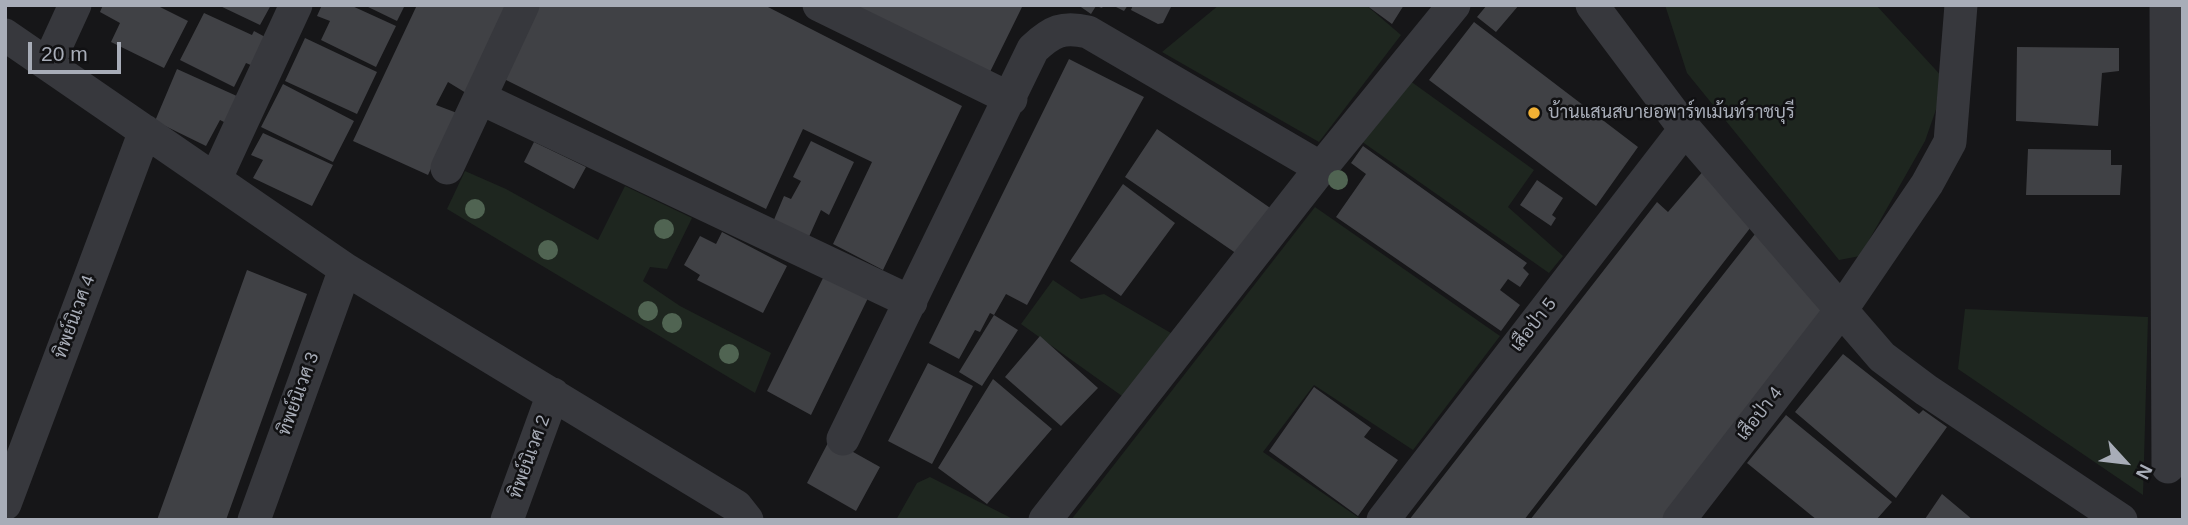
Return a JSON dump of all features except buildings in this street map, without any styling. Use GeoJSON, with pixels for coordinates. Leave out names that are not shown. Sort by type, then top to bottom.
{"type":"FeatureCollection","features":[{"type":"Feature","properties":{"kind":"street"},"geometry":{"type":"LineString","coordinates":[[48,64],[75,5]]}},
{"type":"Feature","properties":{"kind":"street"},"geometry":{"type":"LineString","coordinates":[[216,178],[296,5]]}},
{"type":"Feature","properties":{"kind":"street"},"geometry":{"type":"LineString","coordinates":[[447,168],[523,5]]}},
{"type":"Feature","properties":{"kind":"street"},"geometry":{"type":"LineString","coordinates":[[819,5],[1011,99]]}},
{"type":"Feature","properties":{"kind":"street"},"geometry":{"type":"LineString","coordinates":[[1045,520],[1321,168],[1454,5]]}},
{"type":"Feature","properties":{"kind":"street"},"geometry":{"type":"LineString","coordinates":[[1592,5],[1685,129],[1882,357],[2121,520]]}},
{"type":"Feature","properties":{"kind":"street","name":"เสือป่า 4"},"geometry":{"type":"LineString","coordinates":[[1679,520],[1842,309],[1927,184],[1950,142],[1961,5]]}},
{"type":"Feature","properties":{"kind":"street"},"geometry":{"type":"LineString","coordinates":[[2166,5],[2175,321],[2168,467]]}},
{"type":"Feature","properties":{"kind":"street"},"geometry":{"type":"LineString","coordinates":[[843,439],[1011,99],[1033,49],[1051,32],[1069,28],[1088,32],[1321,168]]}},
{"type":"Feature","properties":{"kind":"street"},"geometry":{"type":"LineString","coordinates":[[5,35],[345,269],[736,506],[747,520]]}},
{"type":"Feature","properties":{"kind":"street"},"geometry":{"type":"LineString","coordinates":[[480,98],[911,302]]}},
{"type":"Feature","properties":{"kind":"street","name":"เสือป่า 5"},"geometry":{"type":"LineString","coordinates":[[1383,520],[1685,129]]}},
{"type":"Feature","properties":{"kind":"street","name":"ทิพย์นิเวศ 4"},"geometry":{"type":"LineString","coordinates":[[5,504],[145,131]]}},
{"type":"Feature","properties":{"kind":"street","name":"ทิพย์นิเวศ 3"},"geometry":{"type":"LineString","coordinates":[[254,520],[345,269]]}},
{"type":"Feature","properties":{"kind":"street","name":"ทิพย์นิเวศ 2"},"geometry":{"type":"LineString","coordinates":[[507,520],[553,394]]}},
{"type":"Feature","properties":{"kind":"shaded area"},"geometry":{"type":"Polygon","coordinates":[[[1219,5],[1366,5],[1401,35],[1319,142],[1162,52],[1219,5]]]}},
{"type":"Feature","properties":{"kind":"shaded area"},"geometry":{"type":"Polygon","coordinates":[[[1665,5],[1876,5],[1946,81],[1925,141],[1860,256],[1839,260],[1687,73],[1665,5]]]}},
{"type":"Feature","properties":{"kind":"shaded area"},"geometry":{"type":"Polygon","coordinates":[[[1406,78],[1534,170],[1508,207],[1563,256],[1549,273],[1361,141],[1406,78]]]}},
{"type":"Feature","properties":{"kind":"shaded area"},"geometry":{"type":"Polygon","coordinates":[[[465,171],[506,189],[598,240],[625,186],[692,218],[667,269],[650,267],[643,281],[680,306],[771,353],[755,393],[447,209],[465,171]]]}},
{"type":"Feature","properties":{"kind":"shaded area"},"geometry":{"type":"Polygon","coordinates":[[[1315,207],[1500,336],[1413,450],[1314,385],[1263,452],[1362,520],[1071,520],[1315,207]]]}},
{"type":"Feature","properties":{"kind":"shaded area"},"geometry":{"type":"Polygon","coordinates":[[[1053,280],[1081,299],[1104,294],[1176,336],[1129,401],[1021,324],[1053,280]]]}},
{"type":"Feature","properties":{"kind":"shaded area"},"geometry":{"type":"Polygon","coordinates":[[[1965,309],[2148,317],[2143,495],[1958,369],[1965,309]]]}},
{"type":"Feature","properties":{"kind":"shaded area"},"geometry":{"type":"Polygon","coordinates":[[[930,477],[1015,520],[896,520],[917,483],[930,477]]]}},
{"type":"Feature","properties":{"kind":"place","name":"บ้านแสนสบายอพาร์ทเม้นท์ราชบุรี"},"geometry":{"type":"Point","coordinates":[1534,113]}}]}
